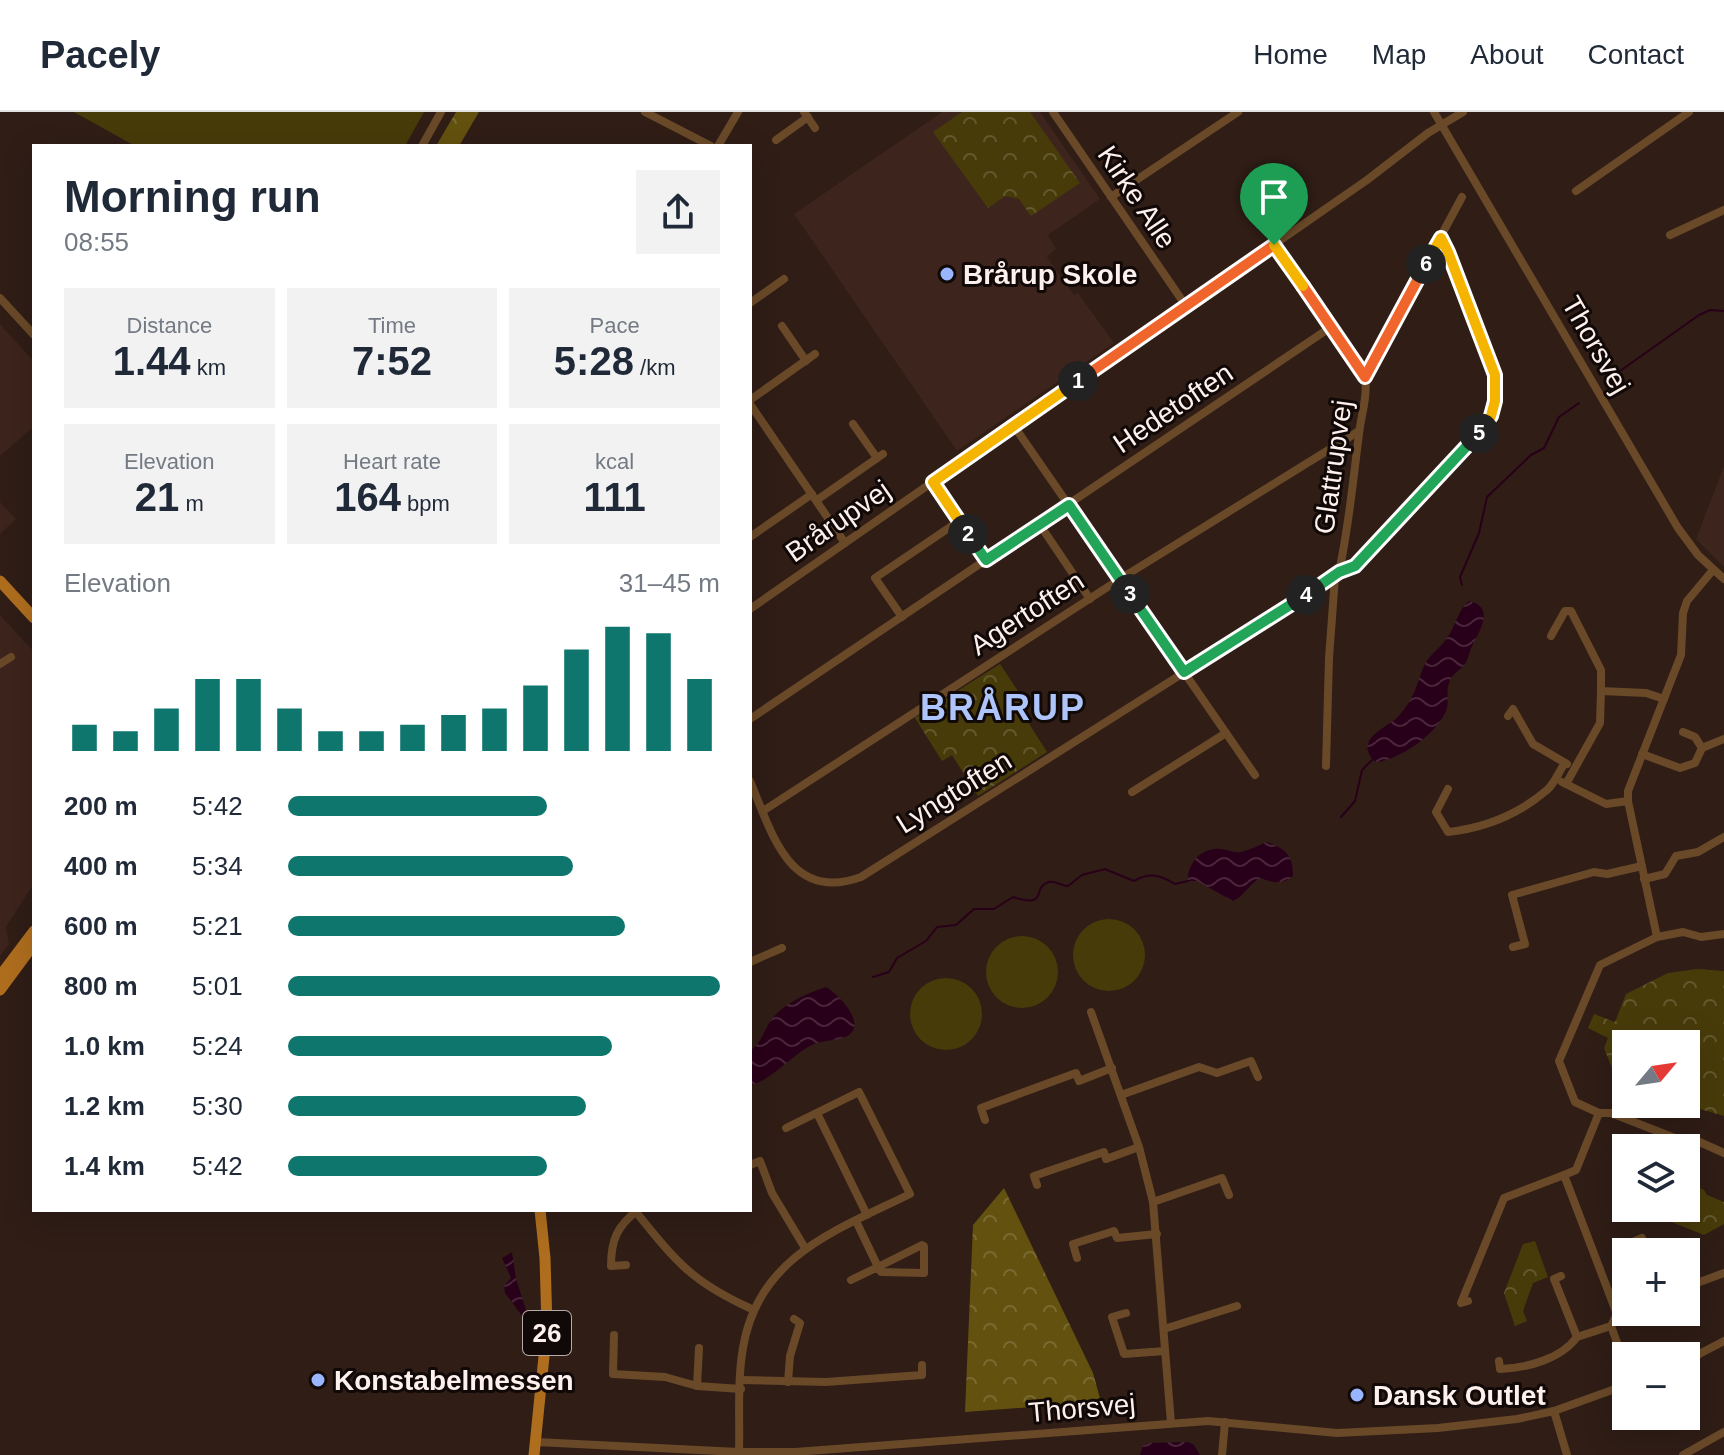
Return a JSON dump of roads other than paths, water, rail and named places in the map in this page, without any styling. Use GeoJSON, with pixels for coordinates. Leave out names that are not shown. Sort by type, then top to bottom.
{"type":"FeatureCollection","features":[{"type":"Feature","properties":{"kind":"main road"},"geometry":{"type":"LineString","coordinates":[[0,581],[32,616]]}},
{"type":"Feature","properties":{"kind":"main road"},"geometry":{"type":"LineString","coordinates":[[0,976],[32,934]]}},
{"type":"Feature","properties":{"kind":"main road"},"geometry":{"type":"LineString","coordinates":[[0,990],[32,947]]}},
{"type":"Feature","properties":{"kind":"main road","name":"26"},"geometry":{"type":"LineString","coordinates":[[535,1449],[547,1327],[540,1212]]}},
{"type":"Feature","properties":{"kind":"street"},"geometry":{"type":"LineString","coordinates":[[423,144],[441,112]]}},
{"type":"Feature","properties":{"kind":"street"},"geometry":{"type":"LineString","coordinates":[[645,112],[707,144]]}},
{"type":"Feature","properties":{"kind":"street"},"geometry":{"type":"LineString","coordinates":[[719,144],[738,112]]}},
{"type":"Feature","properties":{"kind":"street","name":"Kirke Alle"},"geometry":{"type":"LineString","coordinates":[[1053,112],[1186,306]]}},
{"type":"Feature","properties":{"kind":"street"},"geometry":{"type":"LineString","coordinates":[[1111,197],[1238,112]]}},
{"type":"Feature","properties":{"kind":"street","name":"Thorsvej"},"geometry":{"type":"LineString","coordinates":[[1434,112],[1678,528],[1724,579]]}},
{"type":"Feature","properties":{"kind":"street","name":"Brårupvej"},"geometry":{"type":"LineString","coordinates":[[752,608],[1463,112]]}},
{"type":"Feature","properties":{"kind":"street"},"geometry":{"type":"LineString","coordinates":[[1576,191],[1689,112]]}},
{"type":"Feature","properties":{"kind":"street"},"geometry":{"type":"LineString","coordinates":[[776,140],[806,115],[815,128]]}},
{"type":"Feature","properties":{"kind":"street","name":"Glattrupvej"},"geometry":{"type":"LineString","coordinates":[[1326,766],[1329,658],[1337,574],[1351,515],[1359,431],[1367,387],[1365,377],[1462,197]]}},
{"type":"Feature","properties":{"kind":"street"},"geometry":{"type":"LineString","coordinates":[[1670,235],[1724,210]]}},
{"type":"Feature","properties":{"kind":"street","name":"Lyngtoften"},"geometry":{"type":"LineString","coordinates":[[752,786],[781,852],[792,865],[816,881],[844,883],[861,877],[1337,574],[1355,566],[1491,416],[1495,375],[1441,238]]}},
{"type":"Feature","properties":{"kind":"street"},"geometry":{"type":"LineString","coordinates":[[1274,245],[1365,377]]}},
{"type":"Feature","properties":{"kind":"street"},"geometry":{"type":"LineString","coordinates":[[752,302],[784,279]]}},
{"type":"Feature","properties":{"kind":"street"},"geometry":{"type":"LineString","coordinates":[[0,298],[32,333]]}},
{"type":"Feature","properties":{"kind":"street"},"geometry":{"type":"LineString","coordinates":[[782,326],[806,361]]}},
{"type":"Feature","properties":{"kind":"street","name":"Hedetoften"},"geometry":{"type":"LineString","coordinates":[[752,718],[1331,327]]}},
{"type":"Feature","properties":{"kind":"street"},"geometry":{"type":"LineString","coordinates":[[752,401],[815,354]]}},
{"type":"Feature","properties":{"kind":"street"},"geometry":{"type":"LineString","coordinates":[[753,416],[845,543]]}},
{"type":"Feature","properties":{"kind":"street"},"geometry":{"type":"LineString","coordinates":[[752,536],[880,456],[853,424]]}},
{"type":"Feature","properties":{"kind":"street"},"geometry":{"type":"LineString","coordinates":[[1014,426],[1255,775]]}},
{"type":"Feature","properties":{"kind":"street","name":"Agertoften"},"geometry":{"type":"LineString","coordinates":[[763,811],[1120,579],[1359,431]]}},
{"type":"Feature","properties":{"kind":"street"},"geometry":{"type":"LineString","coordinates":[[933,482],[986,560]]}},
{"type":"Feature","properties":{"kind":"street"},"geometry":{"type":"LineString","coordinates":[[902,617],[875,578],[959,521]]}},
{"type":"Feature","properties":{"kind":"street"},"geometry":{"type":"LineString","coordinates":[[1040,525],[1090,599]]}},
{"type":"Feature","properties":{"kind":"street"},"geometry":{"type":"LineString","coordinates":[[1657,937],[1628,791],[1681,655],[1683,613],[1687,601],[1713,570]]}},
{"type":"Feature","properties":{"kind":"street"},"geometry":{"type":"LineString","coordinates":[[1551,636],[1565,611],[1571,611],[1601,670],[1600,723],[1566,784]]}},
{"type":"Feature","properties":{"kind":"street"},"geometry":{"type":"LineString","coordinates":[[0,664],[11,657]]}},
{"type":"Feature","properties":{"kind":"street"},"geometry":{"type":"LineString","coordinates":[[1601,691],[1646,693],[1664,699]]}},
{"type":"Feature","properties":{"kind":"street"},"geometry":{"type":"LineString","coordinates":[[1508,716],[1513,709],[1533,744],[1574,768]]}},
{"type":"Feature","properties":{"kind":"street"},"geometry":{"type":"LineString","coordinates":[[1683,732],[1695,737],[1702,748]]}},
{"type":"Feature","properties":{"kind":"street"},"geometry":{"type":"LineString","coordinates":[[1132,792],[1226,733]]}},
{"type":"Feature","properties":{"kind":"street"},"geometry":{"type":"LineString","coordinates":[[1642,754],[1680,768],[1695,763],[1702,748],[1724,739]]}},
{"type":"Feature","properties":{"kind":"street"},"geometry":{"type":"LineString","coordinates":[[1448,789],[1436,812],[1448,832],[1477,829],[1549,789],[1565,763]]}},
{"type":"Feature","properties":{"kind":"street"},"geometry":{"type":"LineString","coordinates":[[1555,778],[1595,801],[1606,804],[1628,801]]}},
{"type":"Feature","properties":{"kind":"street"},"geometry":{"type":"LineString","coordinates":[[1644,879],[1665,874],[1676,856],[1698,852],[1724,837]]}},
{"type":"Feature","properties":{"kind":"street"},"geometry":{"type":"LineString","coordinates":[[1513,947],[1525,944],[1512,895],[1594,872],[1607,874],[1642,866]]}},
{"type":"Feature","properties":{"kind":"street"},"geometry":{"type":"LineString","coordinates":[[1724,934],[1701,937],[1683,932],[1657,937],[1600,965],[1559,1061],[1575,1102],[1680,1140],[1693,1139],[1724,1153]]}},
{"type":"Feature","properties":{"kind":"street"},"geometry":{"type":"LineString","coordinates":[[752,961],[782,948]]}},
{"type":"Feature","properties":{"kind":"street"},"geometry":{"type":"LineString","coordinates":[[1091,1012],[1139,1147],[1153,1202],[1171,1423]]}},
{"type":"Feature","properties":{"kind":"street"},"geometry":{"type":"LineString","coordinates":[[1121,1095],[1199,1067],[1217,1073],[1251,1061],[1258,1077]]}},
{"type":"Feature","properties":{"kind":"street"},"geometry":{"type":"LineString","coordinates":[[985,1120],[981,1108],[1076,1073],[1079,1081],[1112,1068]]}},
{"type":"Feature","properties":{"kind":"street"},"geometry":{"type":"LineString","coordinates":[[739,1452],[743,1350],[754,1310],[777,1274],[805,1248],[910,1194],[859,1092],[786,1128]]}},
{"type":"Feature","properties":{"kind":"street"},"geometry":{"type":"LineString","coordinates":[[817,1113],[867,1215]]}},
{"type":"Feature","properties":{"kind":"street"},"geometry":{"type":"LineString","coordinates":[[1468,1301],[1461,1303],[1504,1198],[1576,1170],[1599,1113]]}},
{"type":"Feature","properties":{"kind":"street"},"geometry":{"type":"LineString","coordinates":[[1037,1185],[1034,1176],[1104,1152],[1106,1159],[1139,1147]]}},
{"type":"Feature","properties":{"kind":"street"},"geometry":{"type":"LineString","coordinates":[[752,1164],[760,1161],[779,1206],[805,1248]]}},
{"type":"Feature","properties":{"kind":"street"},"geometry":{"type":"LineString","coordinates":[[1564,1175],[1612,1288]]}},
{"type":"Feature","properties":{"kind":"street"},"geometry":{"type":"LineString","coordinates":[[1153,1202],[1222,1178],[1229,1195]]}},
{"type":"Feature","properties":{"kind":"street"},"geometry":{"type":"LineString","coordinates":[[626,1265],[611,1266],[611,1247],[619,1227],[636,1212]]}},
{"type":"Feature","properties":{"kind":"street"},"geometry":{"type":"LineString","coordinates":[[638,1212],[686,1271],[720,1295],[754,1310]]}},
{"type":"Feature","properties":{"kind":"street"},"geometry":{"type":"LineString","coordinates":[[851,1280],[878,1267],[922,1245],[924,1273],[881,1272],[878,1267],[856,1221]]}},
{"type":"Feature","properties":{"kind":"street"},"geometry":{"type":"LineString","coordinates":[[1077,1258],[1073,1244],[1114,1231],[1117,1238],[1157,1234]]}},
{"type":"Feature","properties":{"kind":"street"},"geometry":{"type":"LineString","coordinates":[[1700,1282],[1724,1273]]}},
{"type":"Feature","properties":{"kind":"street"},"geometry":{"type":"LineString","coordinates":[[1561,1276],[1554,1279],[1577,1337]]}},
{"type":"Feature","properties":{"kind":"street"},"geometry":{"type":"LineString","coordinates":[[1164,1329],[1237,1306]]}},
{"type":"Feature","properties":{"kind":"street"},"geometry":{"type":"LineString","coordinates":[[1126,1313],[1112,1317],[1124,1354],[1165,1351]]}},
{"type":"Feature","properties":{"kind":"street"},"geometry":{"type":"LineString","coordinates":[[788,1382],[790,1356],[800,1323],[794,1319]]}},
{"type":"Feature","properties":{"kind":"street"},"geometry":{"type":"LineString","coordinates":[[1499,1361],[1500,1369],[1519,1368],[1567,1350],[1577,1337],[1611,1326],[1617,1342]]}},
{"type":"Feature","properties":{"kind":"street"},"geometry":{"type":"LineString","coordinates":[[614,1335],[613,1374],[665,1377],[697,1386],[922,1375],[922,1365]]}},
{"type":"Feature","properties":{"kind":"street"},"geometry":{"type":"LineString","coordinates":[[1700,1354],[1724,1341]]}},
{"type":"Feature","properties":{"kind":"street"},"geometry":{"type":"LineString","coordinates":[[697,1386],[699,1348]]}},
{"type":"Feature","properties":{"kind":"street","name":"Thorsvej"},"geometry":{"type":"LineString","coordinates":[[535,1449],[806,1453],[1171,1423],[1225,1422],[1337,1433],[1486,1423],[1554,1411],[1612,1390]]}},
{"type":"Feature","properties":{"kind":"street"},"geometry":{"type":"LineString","coordinates":[[1554,1411],[1567,1455]]}},
{"type":"Feature","properties":{"kind":"street"},"geometry":{"type":"LineString","coordinates":[[1222,1455],[1225,1422]]}},
{"type":"Feature","properties":{"kind":"street"},"geometry":{"type":"LineString","coordinates":[[1683,1455],[1724,1432]]}},
{"type":"Feature","properties":{"kind":"water"},"geometry":{"type":"Polygon","coordinates":[[[1469,601],[1482,609],[1483,620],[1466,662],[1450,680],[1443,717],[1417,744],[1395,757],[1375,762],[1369,755],[1368,743],[1406,707],[1426,662],[1447,638],[1469,601]]]}},
{"type":"Feature","properties":{"kind":"water"},"geometry":{"type":"Polygon","coordinates":[[[1267,842],[1284,850],[1290,858],[1293,876],[1289,879],[1277,882],[1261,878],[1233,901],[1197,881],[1188,881],[1193,862],[1208,850],[1241,852],[1267,842]]]}},
{"type":"Feature","properties":{"kind":"water"},"geometry":{"type":"Polygon","coordinates":[[[826,987],[838,996],[850,1011],[854,1026],[852,1032],[845,1037],[808,1047],[752,1085],[752,1049],[779,1012],[826,987]]]}},
{"type":"Feature","properties":{"kind":"water"},"geometry":{"type":"Polygon","coordinates":[[[512,1252],[516,1279],[528,1316],[523,1317],[505,1293],[504,1286],[511,1278],[502,1258],[512,1252]]]}},
{"type":"Feature","properties":{"kind":"water"},"geometry":{"type":"Polygon","coordinates":[[[1188,1442],[1200,1455],[1140,1455],[1143,1446],[1148,1443],[1188,1442]]]}},
{"type":"Feature","properties":{"kind":"waterway"},"geometry":{"type":"LineString","coordinates":[[1613,376],[1699,315],[1710,310],[1724,311]]}},
{"type":"Feature","properties":{"kind":"waterway"},"geometry":{"type":"LineString","coordinates":[[1462,585],[1460,577],[1479,533],[1487,497],[1531,455],[1544,448],[1559,417],[1579,403]]}},
{"type":"Feature","properties":{"kind":"waterway"},"geometry":{"type":"LineString","coordinates":[[1341,817],[1355,801],[1362,770],[1372,760]]}},
{"type":"Feature","properties":{"kind":"waterway"},"geometry":{"type":"LineString","coordinates":[[873,977],[889,972],[897,958],[926,941],[937,927],[956,925],[974,909],[994,909],[1013,897],[1036,899],[1044,884],[1049,882],[1068,886],[1082,875],[1105,869],[1134,881],[1150,876],[1175,884],[1188,881]]}},
{"type":"Feature","properties":{"kind":"place","name":"Brårup Skole"},"geometry":{"type":"Point","coordinates":[947,274]}},
{"type":"Feature","properties":{"kind":"place","name":"Konstabelmessen"},"geometry":{"type":"Point","coordinates":[318,1380]}},
{"type":"Feature","properties":{"kind":"place","name":"Dansk Outlet"},"geometry":{"type":"Point","coordinates":[1357,1395]}},
{"type":"Feature","properties":{"kind":"district","name":"BRÅRUP"},"geometry":{"type":"Point","coordinates":[1003,707]}}]}
